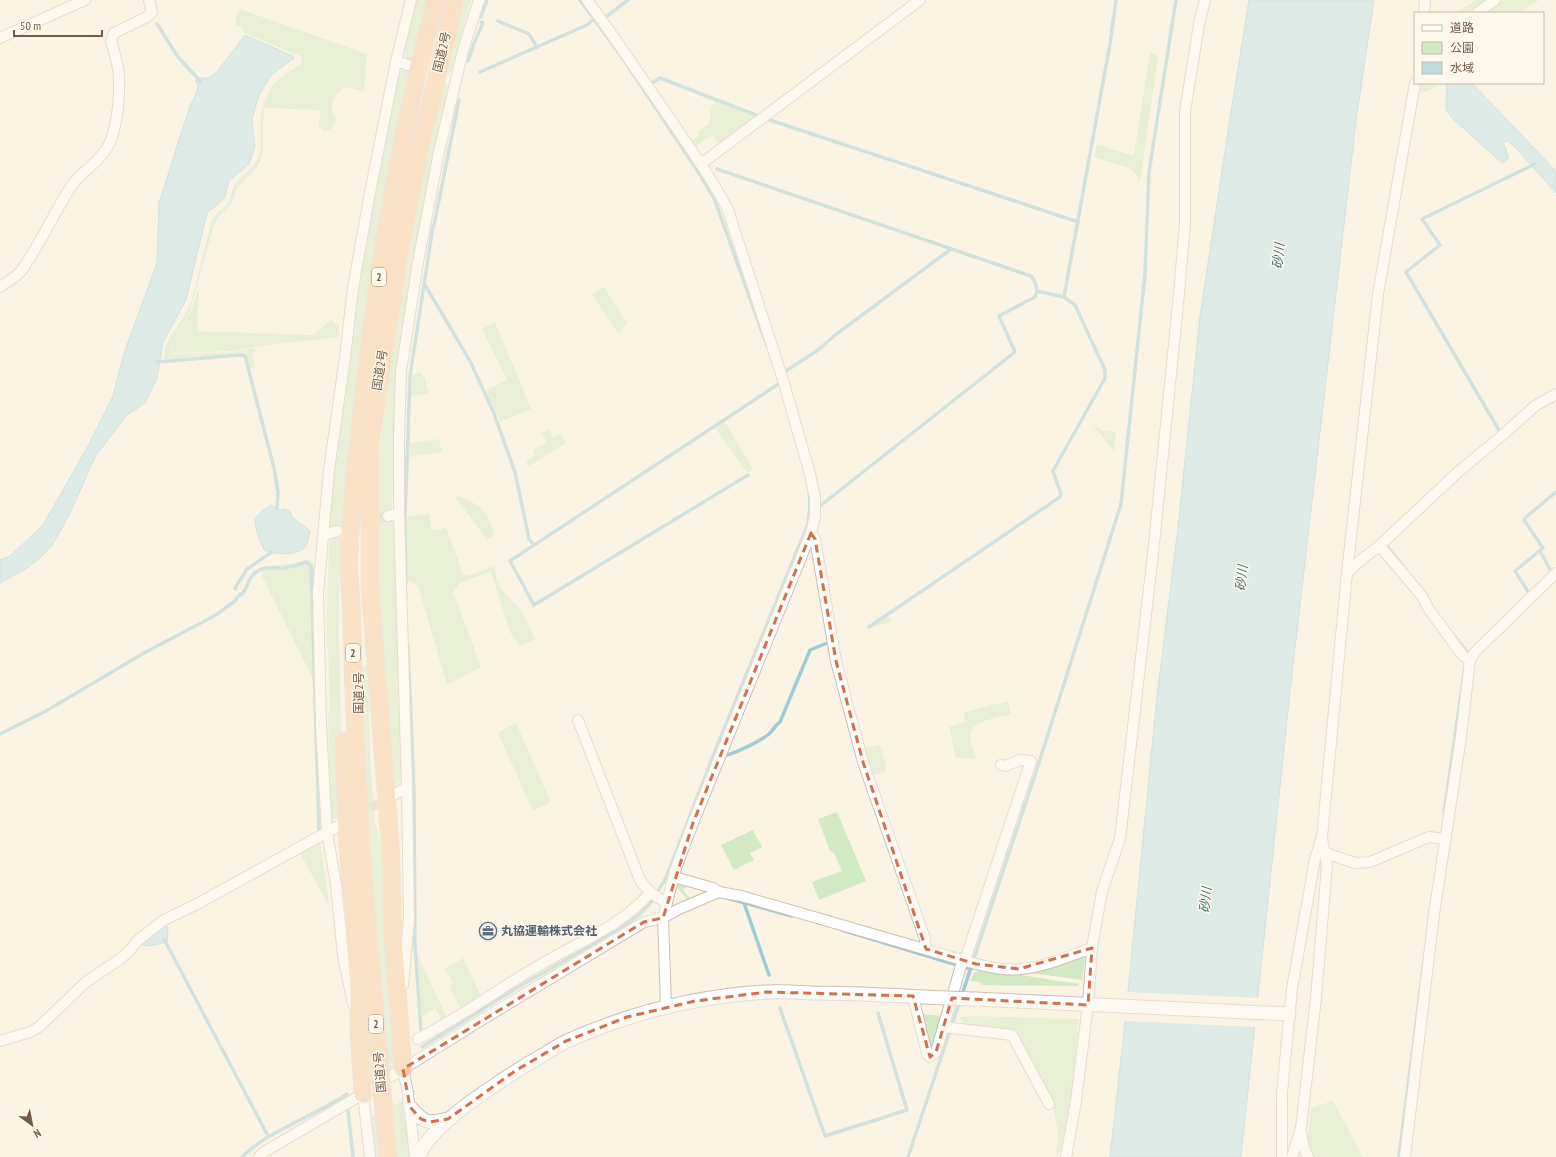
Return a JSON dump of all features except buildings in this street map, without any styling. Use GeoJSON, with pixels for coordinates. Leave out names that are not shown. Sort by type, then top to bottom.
{"type":"FeatureCollection","features":[{"type":"Feature","properties":{"kind":"highway","name":"国道2号"},"geometry":{"type":"LineString","coordinates":[[388,1157],[364,890],[356,747],[352,598],[349,560],[352,504],[381,263],[400,151],[422,52],[436,0]]}},
{"type":"Feature","properties":{"kind":"highway","name":"国道2号"},"geometry":{"type":"LineString","coordinates":[[356,747],[361,701],[358,589],[362,502],[370,441],[398,262],[413,181],[455,0]]}},
{"type":"Feature","properties":{"kind":"highway"},"geometry":{"type":"LineString","coordinates":[[370,441],[370,588],[390,841],[392,937],[403,1069]]}},
{"type":"Feature","properties":{"kind":"highway"},"geometry":{"type":"LineString","coordinates":[[349,560],[344,625],[344,746],[347,833],[359,989],[359,1027],[363,1094]]}},
{"type":"Feature","properties":{"kind":"street"},"geometry":{"type":"LineString","coordinates":[[0,38],[85,0]]}},
{"type":"Feature","properties":{"kind":"street"},"geometry":{"type":"LineString","coordinates":[[0,287],[22,270],[75,180],[99,159],[107,149],[112,138],[115,124],[119,82],[118,68],[111,41],[112,36],[114,33],[147,17],[152,12],[148,0]]}},
{"type":"Feature","properties":{"kind":"street"},"geometry":{"type":"LineString","coordinates":[[359,1027],[343,955],[336,885],[328,832],[321,726],[318,593],[329,470],[353,288],[396,61],[411,0]]}},
{"type":"Feature","properties":{"kind":"street"},"geometry":{"type":"LineString","coordinates":[[399,1022],[409,919],[408,787],[398,513],[401,372],[418,262],[436,167],[463,50],[479,0]]}},
{"type":"Feature","properties":{"kind":"street"},"geometry":{"type":"LineString","coordinates":[[587,0],[701,164],[728,210],[783,380],[810,474],[815,498],[815,516],[811,533],[693,823],[674,877],[662,918],[666,1006]]}},
{"type":"Feature","properties":{"kind":"street"},"geometry":{"type":"LineString","coordinates":[[701,164],[920,0]]}},
{"type":"Feature","properties":{"kind":"street"},"geometry":{"type":"LineString","coordinates":[[1066,1157],[1076,1101],[1088,1005],[1092,948],[1102,891],[1120,839],[1153,554],[1179,296],[1185,224],[1185,112],[1199,24],[1205,0]]}},
{"type":"Feature","properties":{"kind":"street"},"geometry":{"type":"LineString","coordinates":[[1424,12],[1425,0]]}},
{"type":"Feature","properties":{"kind":"street"},"geometry":{"type":"LineString","coordinates":[[1478,12],[1495,0]]}},
{"type":"Feature","properties":{"kind":"street"},"geometry":{"type":"LineString","coordinates":[[396,61],[411,66]]}},
{"type":"Feature","properties":{"kind":"street"},"geometry":{"type":"LineString","coordinates":[[443,77],[455,82]]}},
{"type":"Feature","properties":{"kind":"street"},"geometry":{"type":"LineString","coordinates":[[1282,1157],[1282,1093],[1289,1014],[1297,954],[1321,852],[1347,573],[1378,294],[1415,84]]}},
{"type":"Feature","properties":{"kind":"street"},"geometry":{"type":"LineString","coordinates":[[1347,573],[1362,559],[1378,548],[1457,473],[1535,406],[1556,394]]}},
{"type":"Feature","properties":{"kind":"street"},"geometry":{"type":"LineString","coordinates":[[388,516],[398,513]]}},
{"type":"Feature","properties":{"kind":"street"},"geometry":{"type":"LineString","coordinates":[[324,535],[337,531]]}},
{"type":"Feature","properties":{"kind":"street"},"geometry":{"type":"LineString","coordinates":[[811,533],[815,539],[836,661],[863,762],[925,939],[926,949]]}},
{"type":"Feature","properties":{"kind":"street"},"geometry":{"type":"LineString","coordinates":[[1378,548],[1383,550],[1414,586],[1463,656],[1470,660]]}},
{"type":"Feature","properties":{"kind":"street"},"geometry":{"type":"LineString","coordinates":[[1405,1157],[1442,838],[1461,737],[1470,660],[1476,651],[1555,574]]}},
{"type":"Feature","properties":{"kind":"street"},"geometry":{"type":"LineString","coordinates":[[578,720],[640,880],[653,896],[667,903]]}},
{"type":"Feature","properties":{"kind":"street"},"geometry":{"type":"LineString","coordinates":[[913,996],[927,1054],[930,1057],[936,1052],[948,1028],[966,963],[967,954],[1032,761],[1020,760],[1005,766],[1001,765]]}},
{"type":"Feature","properties":{"kind":"street"},"geometry":{"type":"LineString","coordinates":[[395,794],[408,787]]}},
{"type":"Feature","properties":{"kind":"street"},"geometry":{"type":"LineString","coordinates":[[0,1041],[30,1032],[39,1027],[86,982],[120,958],[130,950],[137,941],[164,920],[197,904],[342,824]]}},
{"type":"Feature","properties":{"kind":"street"},"geometry":{"type":"LineString","coordinates":[[1321,852],[1355,863],[1370,862],[1429,837],[1442,838]]}},
{"type":"Feature","properties":{"kind":"street"},"geometry":{"type":"LineString","coordinates":[[1292,1157],[1301,1128],[1316,998],[1327,865],[1321,852]]}},
{"type":"Feature","properties":{"kind":"street"},"geometry":{"type":"LineString","coordinates":[[674,877],[713,888],[717,893]]}},
{"type":"Feature","properties":{"kind":"street"},"geometry":{"type":"LineString","coordinates":[[259,1157],[644,922],[662,918],[717,893],[741,896],[926,949],[966,963],[1001,969],[1019,969],[1042,965],[1092,948]]}},
{"type":"Feature","properties":{"kind":"street"},"geometry":{"type":"LineString","coordinates":[[418,1039],[477,1005],[533,968],[603,931],[653,896]]}},
{"type":"Feature","properties":{"kind":"street"},"geometry":{"type":"LineString","coordinates":[[418,1157],[425,1145],[448,1119],[515,1071],[566,1041],[627,1017],[666,1006],[732,995],[767,992],[834,993],[1289,1014]]}},
{"type":"Feature","properties":{"kind":"street"},"geometry":{"type":"LineString","coordinates":[[948,1028],[1012,1035],[1049,1104]]}},
{"type":"Feature","properties":{"kind":"street"},"geometry":{"type":"LineString","coordinates":[[403,1069],[410,1107],[415,1157]]}},
{"type":"Feature","properties":{"kind":"street"},"geometry":{"type":"LineString","coordinates":[[363,1094],[370,1157]]}},
{"type":"Feature","properties":{"kind":"street"},"geometry":{"type":"LineString","coordinates":[[410,1107],[425,1121],[430,1122],[448,1119]]}},
{"type":"Feature","properties":{"kind":"street"},"geometry":{"type":"LineString","coordinates":[[1301,1128],[1304,1148],[1308,1157]]}},
{"type":"Feature","properties":{"kind":"highlighted area"},"geometry":{"type":"Polygon","coordinates":[[[811,533],[815,539],[836,661],[863,762],[926,949],[976,964],[1019,969],[1092,948],[1088,1005],[952,998],[936,1052],[930,1057],[913,996],[767,992],[695,1001],[627,1017],[566,1041],[515,1071],[448,1119],[430,1122],[421,1119],[410,1107],[403,1069],[644,922],[663,918],[693,823],[811,533]]]}},
{"type":"Feature","properties":{"kind":"green space"},"geometry":{"type":"Polygon","coordinates":[[[416,0],[427,0],[412,63],[408,61],[404,53],[416,0]]]}},
{"type":"Feature","properties":{"kind":"green space"},"geometry":{"type":"Polygon","coordinates":[[[465,0],[471,0],[452,69],[450,73],[443,75],[465,0]]]}},
{"type":"Feature","properties":{"kind":"green space"},"geometry":{"type":"Polygon","coordinates":[[[1477,0],[1488,0],[1470,12],[1457,12],[1477,0]]]}},
{"type":"Feature","properties":{"kind":"green space"},"geometry":{"type":"Polygon","coordinates":[[[1503,0],[1539,0],[1520,12],[1485,12],[1503,0]]]}},
{"type":"Feature","properties":{"kind":"green space"},"geometry":{"type":"Polygon","coordinates":[[[240,9],[367,54],[364,92],[345,87],[337,94],[332,102],[332,110],[337,120],[331,129],[325,131],[319,127],[320,110],[262,108],[269,92],[277,81],[302,63],[302,59],[299,55],[243,32],[244,30],[236,25],[236,17],[240,9]]]}},
{"type":"Feature","properties":{"kind":"green space"},"geometry":{"type":"Polygon","coordinates":[[[1150,51],[1158,57],[1140,182],[1136,174],[1129,168],[1094,157],[1097,144],[1134,156],[1150,51]]]}},
{"type":"Feature","properties":{"kind":"green space"},"geometry":{"type":"Polygon","coordinates":[[[411,67],[344,504],[339,591],[343,815],[333,820],[330,817],[328,714],[330,709],[328,650],[326,645],[329,544],[333,536],[333,529],[329,522],[334,470],[350,366],[359,288],[383,149],[400,71],[411,67]]]}},
{"type":"Feature","properties":{"kind":"green space"},"geometry":{"type":"Polygon","coordinates":[[[443,79],[447,84],[448,89],[402,334],[395,409],[392,509],[390,511],[389,519],[393,522],[402,776],[400,782],[392,788],[381,637],[375,516],[379,455],[396,333],[426,157],[443,79]]]}},
{"type":"Feature","properties":{"kind":"green space"},"geometry":{"type":"Polygon","coordinates":[[[1419,84],[1439,84],[1438,86],[1426,92],[1419,91],[1419,84]]]}},
{"type":"Feature","properties":{"kind":"green space"},"geometry":{"type":"Polygon","coordinates":[[[715,101],[758,118],[720,145],[712,135],[695,147],[691,141],[699,136],[697,132],[709,124],[711,109],[715,101]]]}},
{"type":"Feature","properties":{"kind":"green space"},"geometry":{"type":"Polygon","coordinates":[[[262,109],[265,109],[263,123],[263,152],[261,160],[257,167],[237,188],[232,203],[219,216],[214,225],[190,311],[171,346],[171,354],[233,352],[255,348],[255,352],[252,355],[255,367],[250,368],[245,355],[240,354],[164,359],[165,347],[171,335],[183,318],[192,299],[212,220],[228,203],[235,185],[239,179],[252,167],[259,155],[261,144],[260,120],[262,109]]]}},
{"type":"Feature","properties":{"kind":"green space"},"geometry":{"type":"Polygon","coordinates":[[[604,287],[627,323],[618,333],[592,295],[604,287]]]}},
{"type":"Feature","properties":{"kind":"green space"},"geometry":{"type":"Polygon","coordinates":[[[199,288],[197,331],[313,335],[331,320],[339,326],[339,337],[261,346],[233,351],[172,353],[171,346],[191,311],[199,288]]]}},
{"type":"Feature","properties":{"kind":"green space"},"geometry":{"type":"Polygon","coordinates":[[[495,322],[531,409],[500,422],[486,390],[507,380],[482,329],[495,322]]]}},
{"type":"Feature","properties":{"kind":"green space"},"geometry":{"type":"Polygon","coordinates":[[[421,373],[425,378],[429,394],[411,396],[412,374],[421,373]]]}},
{"type":"Feature","properties":{"kind":"green space"},"geometry":{"type":"Polygon","coordinates":[[[725,422],[753,469],[748,473],[715,428],[725,422]]]}},
{"type":"Feature","properties":{"kind":"green space"},"geometry":{"type":"Polygon","coordinates":[[[1092,424],[1102,430],[1116,432],[1114,451],[1092,424]]]}},
{"type":"Feature","properties":{"kind":"green space"},"geometry":{"type":"Polygon","coordinates":[[[549,429],[553,438],[560,434],[566,443],[529,466],[526,461],[535,456],[533,450],[547,442],[542,433],[549,429]]]}},
{"type":"Feature","properties":{"kind":"green space"},"geometry":{"type":"Polygon","coordinates":[[[439,439],[442,452],[408,457],[409,443],[439,439]]]}},
{"type":"Feature","properties":{"kind":"green space"},"geometry":{"type":"Polygon","coordinates":[[[457,496],[477,505],[482,509],[489,520],[494,535],[487,540],[456,498],[457,496]]]}},
{"type":"Feature","properties":{"kind":"green space"},"geometry":{"type":"Polygon","coordinates":[[[430,514],[431,530],[443,529],[446,527],[463,574],[467,576],[495,566],[497,581],[500,587],[521,611],[535,639],[520,647],[510,632],[491,572],[461,582],[453,592],[481,667],[447,685],[418,585],[408,581],[407,516],[430,514]]]}},
{"type":"Feature","properties":{"kind":"green space"},"geometry":{"type":"Polygon","coordinates":[[[308,559],[312,561],[315,566],[313,679],[258,568],[291,564],[308,559]]]}},
{"type":"Feature","properties":{"kind":"green space"},"geometry":{"type":"Polygon","coordinates":[[[888,615],[892,622],[869,628],[888,615]]]}},
{"type":"Feature","properties":{"kind":"green space"},"geometry":{"type":"Polygon","coordinates":[[[366,665],[368,670],[371,772],[375,820],[387,876],[395,1059],[392,1068],[371,1081],[368,1079],[355,892],[373,889],[366,804],[363,667],[366,665]]]}},
{"type":"Feature","properties":{"kind":"green space"},"geometry":{"type":"Polygon","coordinates":[[[1008,701],[1011,714],[979,723],[971,732],[970,740],[977,759],[956,758],[949,727],[965,722],[964,712],[1008,701]]]}},
{"type":"Feature","properties":{"kind":"green space"},"geometry":{"type":"Polygon","coordinates":[[[516,723],[551,802],[533,811],[498,733],[516,723]]]}},
{"type":"Feature","properties":{"kind":"green space"},"geometry":{"type":"Polygon","coordinates":[[[880,745],[886,766],[885,772],[873,775],[862,749],[880,745]]]}},
{"type":"Feature","properties":{"kind":"green space"},"geometry":{"type":"Polygon","coordinates":[[[837,812],[866,881],[819,900],[812,882],[842,871],[834,853],[830,851],[818,819],[837,812]]]}},
{"type":"Feature","properties":{"kind":"green space"},"geometry":{"type":"Polygon","coordinates":[[[753,830],[762,847],[750,853],[754,860],[734,870],[721,845],[753,830]]]}},
{"type":"Feature","properties":{"kind":"green space"},"geometry":{"type":"Polygon","coordinates":[[[320,842],[329,902],[327,903],[300,853],[320,842]]]}},
{"type":"Feature","properties":{"kind":"green space"},"geometry":{"type":"Polygon","coordinates":[[[677,883],[686,887],[683,890],[691,899],[671,907],[677,883]],[[677,888],[672,904],[673,905],[687,899],[677,888]]]}},
{"type":"Feature","properties":{"kind":"green space"},"geometry":{"type":"Polygon","coordinates":[[[418,956],[447,1018],[442,1021],[435,1008],[422,1017],[418,956]]]}},
{"type":"Feature","properties":{"kind":"green space"},"geometry":{"type":"Polygon","coordinates":[[[463,958],[482,998],[461,1010],[449,986],[453,983],[445,969],[463,958]]]}},
{"type":"Feature","properties":{"kind":"green space"},"geometry":{"type":"Polygon","coordinates":[[[1076,958],[1085,958],[1082,980],[1023,972],[1076,958]]]}},
{"type":"Feature","properties":{"kind":"green space"},"geometry":{"type":"Polygon","coordinates":[[[981,969],[1079,984],[1078,986],[981,985],[980,982],[970,981],[974,973],[981,969]]]}},
{"type":"Feature","properties":{"kind":"green space"},"geometry":{"type":"Polygon","coordinates":[[[922,1014],[942,1016],[932,1052],[931,1051],[922,1014]]]}},
{"type":"Feature","properties":{"kind":"green space"},"geometry":{"type":"Polygon","coordinates":[[[974,1016],[1079,1019],[1070,1114],[1064,1146],[1056,1156],[1058,1130],[1053,1106],[1016,1034],[965,1026],[960,1017],[974,1016]]]}},
{"type":"Feature","properties":{"kind":"green space"},"geometry":{"type":"Polygon","coordinates":[[[402,1101],[404,1102],[409,1157],[376,1157],[372,1116],[402,1101]]]}},
{"type":"Feature","properties":{"kind":"green space"},"geometry":{"type":"Polygon","coordinates":[[[1333,1101],[1363,1157],[1313,1157],[1307,1145],[1311,1108],[1333,1101]]]}},
{"type":"Feature","properties":{"kind":"water","name":"砂川"},"geometry":{"type":"Polygon","coordinates":[[[1249,0],[1374,0],[1356,121],[1290,692],[1241,1157],[1110,1157],[1125,1022],[1157,696],[1178,527],[1200,316],[1249,0]]]}},
{"type":"Feature","properties":{"kind":"water"},"geometry":{"type":"Polygon","coordinates":[[[245,35],[293,56],[294,58],[271,75],[259,95],[252,119],[255,147],[249,164],[229,181],[224,199],[207,213],[186,300],[163,342],[157,378],[145,403],[127,415],[96,455],[70,513],[53,544],[29,567],[0,583],[0,560],[10,556],[43,525],[88,446],[113,396],[124,353],[157,263],[159,203],[189,109],[197,91],[198,85],[195,80],[199,78],[209,78],[217,72],[245,35]]]}},
{"type":"Feature","properties":{"kind":"water"},"geometry":{"type":"Polygon","coordinates":[[[1447,84],[1473,84],[1556,171],[1556,193],[1514,146],[1507,141],[1504,142],[1509,158],[1502,163],[1452,118],[1446,109],[1447,84]]]}},
{"type":"Feature","properties":{"kind":"water"},"geometry":{"type":"Polygon","coordinates":[[[271,505],[280,510],[284,509],[290,512],[292,517],[310,531],[307,544],[303,549],[298,552],[286,554],[268,552],[264,550],[257,531],[255,519],[262,511],[271,505]]]}},
{"type":"Feature","properties":{"kind":"water"},"geometry":{"type":"Polygon","coordinates":[[[164,926],[168,927],[167,942],[149,946],[139,944],[164,926]]]}},
{"type":"Feature","properties":{"kind":"pier"},"geometry":{"type":"Polygon","coordinates":[[[1126,992],[1259,998],[1256,1027],[1124,1021],[1126,992]]]}},
{"type":"Feature","properties":{"kind":"waterway"},"geometry":{"type":"LineString","coordinates":[[481,17],[487,0]]}},
{"type":"Feature","properties":{"kind":"waterway"},"geometry":{"type":"LineString","coordinates":[[580,0],[621,56],[714,198],[767,346]]}},
{"type":"Feature","properties":{"kind":"waterway"},"geometry":{"type":"LineString","coordinates":[[607,16],[628,0]]}},
{"type":"Feature","properties":{"kind":"waterway"},"geometry":{"type":"LineString","coordinates":[[869,627],[1060,497],[1061,494],[1053,471],[1105,378],[1105,370],[1075,305],[1064,297],[1110,44],[1116,0]]}},
{"type":"Feature","properties":{"kind":"waterway"},"geometry":{"type":"LineString","coordinates":[[908,1157],[1036,772],[1121,504],[1145,274],[1149,172],[1176,0]]}},
{"type":"Feature","properties":{"kind":"waterway"},"geometry":{"type":"LineString","coordinates":[[480,72],[587,25],[594,19]]}},
{"type":"Feature","properties":{"kind":"waterway"},"geometry":{"type":"LineString","coordinates":[[498,21],[529,34],[537,47]]}},
{"type":"Feature","properties":{"kind":"waterway"},"geometry":{"type":"LineString","coordinates":[[468,61],[483,23],[481,22]]}},
{"type":"Feature","properties":{"kind":"waterway"},"geometry":{"type":"LineString","coordinates":[[157,24],[178,57],[201,82]]}},
{"type":"Feature","properties":{"kind":"waterway"},"geometry":{"type":"LineString","coordinates":[[652,83],[660,78],[761,117]]}},
{"type":"Feature","properties":{"kind":"waterway"},"geometry":{"type":"LineString","coordinates":[[406,582],[405,518],[410,376],[433,226],[459,100]]}},
{"type":"Feature","properties":{"kind":"waterway"},"geometry":{"type":"LineString","coordinates":[[767,119],[1078,222]]}},
{"type":"Feature","properties":{"kind":"waterway"},"geometry":{"type":"LineString","coordinates":[[1499,434],[1500,432],[1406,272],[1440,245],[1422,219],[1535,164]]}},
{"type":"Feature","properties":{"kind":"waterway"},"geometry":{"type":"LineString","coordinates":[[717,169],[1031,276],[1035,282],[1037,291],[1064,297]]}},
{"type":"Feature","properties":{"kind":"waterway"},"geometry":{"type":"LineString","coordinates":[[786,371],[818,350],[834,336],[951,249]]}},
{"type":"Feature","properties":{"kind":"waterway"},"geometry":{"type":"LineString","coordinates":[[425,285],[470,361],[493,411],[515,472],[529,539],[534,545]]}},
{"type":"Feature","properties":{"kind":"waterway"},"geometry":{"type":"LineString","coordinates":[[820,506],[1015,352],[999,316],[1035,297],[1037,291]]}},
{"type":"Feature","properties":{"kind":"waterway"},"geometry":{"type":"LineString","coordinates":[[157,362],[240,355],[245,356],[274,468],[278,492],[277,509]]}},
{"type":"Feature","properties":{"kind":"waterway"},"geometry":{"type":"LineString","coordinates":[[748,475],[534,605],[510,561],[780,383]]}},
{"type":"Feature","properties":{"kind":"waterway"},"geometry":{"type":"LineString","coordinates":[[667,878],[715,751],[808,524],[810,505],[809,490]]}},
{"type":"Feature","properties":{"kind":"waterway"},"geometry":{"type":"LineString","coordinates":[[1528,595],[1529,593],[1515,571],[1543,548],[1524,520],[1556,492]]}},
{"type":"Feature","properties":{"kind":"waterway"},"geometry":{"type":"LineString","coordinates":[[1386,545],[1403,566]]}},
{"type":"Feature","properties":{"kind":"waterway"},"geometry":{"type":"LineString","coordinates":[[1540,551],[1553,573]]}},
{"type":"Feature","properties":{"kind":"waterway"},"geometry":{"type":"LineString","coordinates":[[236,589],[235,588],[247,569],[272,552]]}},
{"type":"Feature","properties":{"kind":"waterway"},"geometry":{"type":"LineString","coordinates":[[241,595],[251,577],[261,569],[287,568],[306,562],[311,566],[319,830]]}},
{"type":"Feature","properties":{"kind":"waterway"},"geometry":{"type":"LineString","coordinates":[[0,734],[46,711],[144,653],[216,615],[235,601],[240,594]]}},
{"type":"Feature","properties":{"kind":"waterway"},"geometry":{"type":"LineString","coordinates":[[1455,637],[1468,655]]}},
{"type":"Feature","properties":{"kind":"waterway"},"geometry":{"type":"LineString","coordinates":[[726,755],[748,746],[771,733],[780,722],[810,650],[827,643]]}},
{"type":"Feature","properties":{"kind":"waterway"},"geometry":{"type":"LineString","coordinates":[[408,646],[414,791],[415,946],[421,1030]]}},
{"type":"Feature","properties":{"kind":"waterway"},"geometry":{"type":"LineString","coordinates":[[1444,813],[1464,672]]}},
{"type":"Feature","properties":{"kind":"waterway"},"geometry":{"type":"LineString","coordinates":[[422,1047],[520,986],[618,930],[640,914],[652,901],[666,878]]}},
{"type":"Feature","properties":{"kind":"waterway"},"geometry":{"type":"LineString","coordinates":[[727,898],[792,916]]}},
{"type":"Feature","properties":{"kind":"waterway"},"geometry":{"type":"LineString","coordinates":[[744,903],[769,975]]}},
{"type":"Feature","properties":{"kind":"waterway"},"geometry":{"type":"LineString","coordinates":[[842,930],[970,969]]}},
{"type":"Feature","properties":{"kind":"waterway"},"geometry":{"type":"LineString","coordinates":[[164,939],[268,1136]]}},
{"type":"Feature","properties":{"kind":"waterway"},"geometry":{"type":"LineString","coordinates":[[1399,1157],[1424,960]]}},
{"type":"Feature","properties":{"kind":"waterway"},"geometry":{"type":"LineString","coordinates":[[780,1008],[825,1136],[907,1110],[878,1013]]}},
{"type":"Feature","properties":{"kind":"waterway"},"geometry":{"type":"LineString","coordinates":[[242,1157],[270,1136],[324,1108],[347,1094]]}},
{"type":"Feature","properties":{"kind":"waterway"},"geometry":{"type":"LineString","coordinates":[[348,1110],[353,1157]]}},
{"type":"Feature","properties":{"kind":"tunnel"},"geometry":{"type":"LineString","coordinates":[[347,528],[388,516]]}},
{"type":"Feature","properties":{"kind":"tunnel"},"geometry":{"type":"LineString","coordinates":[[357,815],[390,797]]}},
{"type":"Feature","properties":{"kind":"place","name":"丸協運輸株式会社"},"geometry":{"type":"Point","coordinates":[488,931]}}]}
